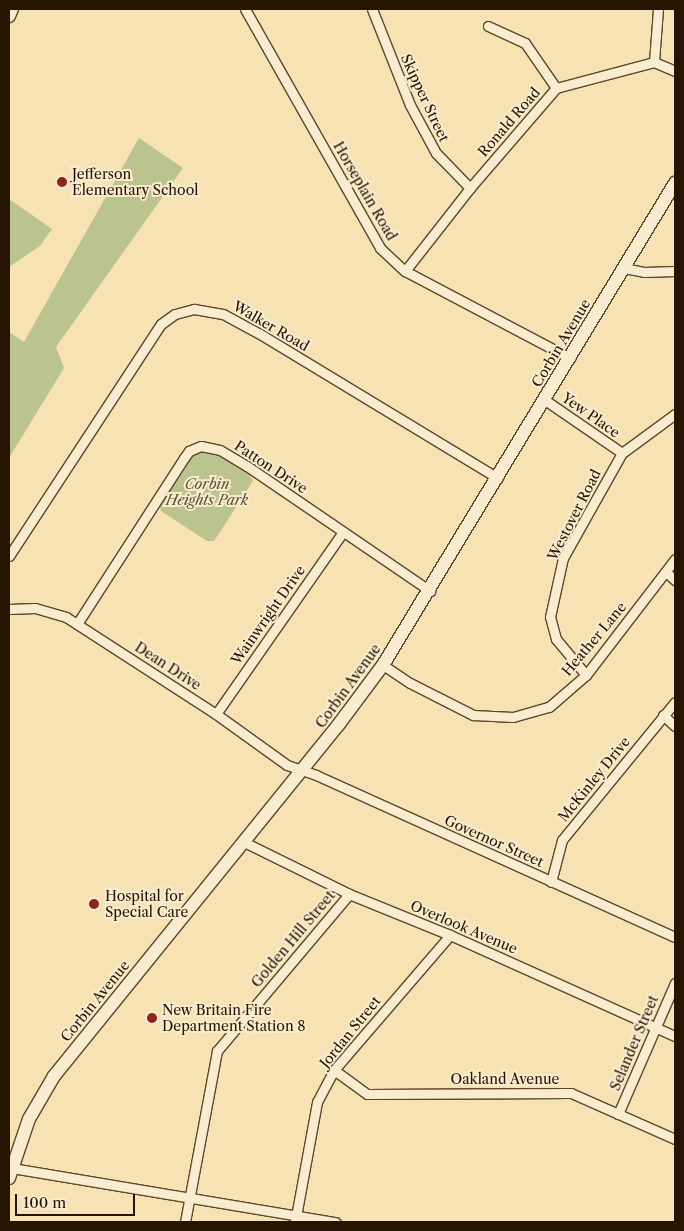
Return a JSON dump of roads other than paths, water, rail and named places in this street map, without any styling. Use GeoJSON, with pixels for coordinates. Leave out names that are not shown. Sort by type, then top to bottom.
{"type":"FeatureCollection","features":[{"type":"Feature","properties":{"kind":"main road"},"geometry":{"type":"LineString","coordinates":[[9,16],[12,9]]}},
{"type":"Feature","properties":{"kind":"main road","name":"Corbin Avenue"},"geometry":{"type":"LineString","coordinates":[[10,1173],[29,1119],[54,1076],[302,770],[383,665],[430,591],[675,183]]}},
{"type":"Feature","properties":{"kind":"street","name":"Horseplain Road"},"geometry":{"type":"LineString","coordinates":[[245,9],[380,248],[405,271],[570,358]]}},
{"type":"Feature","properties":{"kind":"street","name":"Skipper Street"},"geometry":{"type":"LineString","coordinates":[[372,9],[410,105],[436,153],[470,188]]}},
{"type":"Feature","properties":{"kind":"street"},"geometry":{"type":"LineString","coordinates":[[658,9],[654,62],[675,71]]}},
{"type":"Feature","properties":{"kind":"street"},"geometry":{"type":"LineString","coordinates":[[488,26],[525,43],[556,88]]}},
{"type":"Feature","properties":{"kind":"street","name":"Ronald Road"},"geometry":{"type":"LineString","coordinates":[[405,271],[470,188],[556,88],[654,62]]}},
{"type":"Feature","properties":{"kind":"street"},"geometry":{"type":"LineString","coordinates":[[624,268],[644,272],[675,271]]}},
{"type":"Feature","properties":{"kind":"street","name":"Walker Road"},"geometry":{"type":"LineString","coordinates":[[9,556],[160,324],[174,314],[194,310],[223,314],[260,334],[498,478]]}},
{"type":"Feature","properties":{"kind":"street","name":"Yew Place"},"geometry":{"type":"LineString","coordinates":[[545,400],[622,452]]}},
{"type":"Feature","properties":{"kind":"street","name":"Westover Road"},"geometry":{"type":"LineString","coordinates":[[586,674],[556,639],[550,617],[553,594],[563,558],[622,452],[675,414]]}},
{"type":"Feature","properties":{"kind":"street","name":"Patton Drive"},"geometry":{"type":"LineString","coordinates":[[77,624],[184,458],[195,448],[209,447],[230,455],[430,591]]}},
{"type":"Feature","properties":{"kind":"street","name":"Wainwright Drive"},"geometry":{"type":"LineString","coordinates":[[216,714],[343,532]]}},
{"type":"Feature","properties":{"kind":"street","name":"Heather Lane"},"geometry":{"type":"LineString","coordinates":[[383,665],[410,683],[473,715],[513,717],[549,708],[586,674],[675,559]]}},
{"type":"Feature","properties":{"kind":"street"},"geometry":{"type":"LineString","coordinates":[[666,572],[675,580]]}},
{"type":"Feature","properties":{"kind":"street","name":"Dean Drive"},"geometry":{"type":"LineString","coordinates":[[9,609],[41,609],[66,617],[216,714],[287,765],[302,770]]}},
{"type":"Feature","properties":{"kind":"street","name":"McKinley Drive"},"geometry":{"type":"LineString","coordinates":[[551,882],[562,840],[663,714],[675,702]]}},
{"type":"Feature","properties":{"kind":"street"},"geometry":{"type":"LineString","coordinates":[[663,714],[675,726]]}},
{"type":"Feature","properties":{"kind":"street","name":"Governor Street"},"geometry":{"type":"LineString","coordinates":[[302,770],[675,937]]}},
{"type":"Feature","properties":{"kind":"street","name":"Overlook Avenue"},"geometry":{"type":"LineString","coordinates":[[244,842],[348,894],[450,935],[675,1036]]}},
{"type":"Feature","properties":{"kind":"street","name":"Golden Hill Street"},"geometry":{"type":"LineString","coordinates":[[185,1222],[217,1051],[348,894]]}},
{"type":"Feature","properties":{"kind":"street","name":"Jordan Street"},"geometry":{"type":"LineString","coordinates":[[296,1219],[317,1102],[334,1070],[450,935]]}},
{"type":"Feature","properties":{"kind":"street","name":"Selander Street"},"geometry":{"type":"LineString","coordinates":[[618,1114],[675,983]]}},
{"type":"Feature","properties":{"kind":"street","name":"Oakland Avenue"},"geometry":{"type":"LineString","coordinates":[[334,1070],[367,1094],[571,1093],[675,1139]]}},
{"type":"Feature","properties":{"kind":"street"},"geometry":{"type":"LineString","coordinates":[[10,1173],[188,1198],[296,1219],[336,1222]]}},
{"type":"Feature","properties":{"kind":"place","name":"Jefferson Elementary School"},"geometry":{"type":"Point","coordinates":[62,182]}},
{"type":"Feature","properties":{"kind":"place","name":"Hospital for Special Care"},"geometry":{"type":"Point","coordinates":[94,904]}},
{"type":"Feature","properties":{"kind":"place","name":"New Britain Fire Department Station 8"},"geometry":{"type":"Point","coordinates":[152,1018]}},
{"type":"Feature","properties":{"kind":"park label","name":"Corbin Heights Park"},"geometry":{"type":"Point","coordinates":[207,492]}}]}
